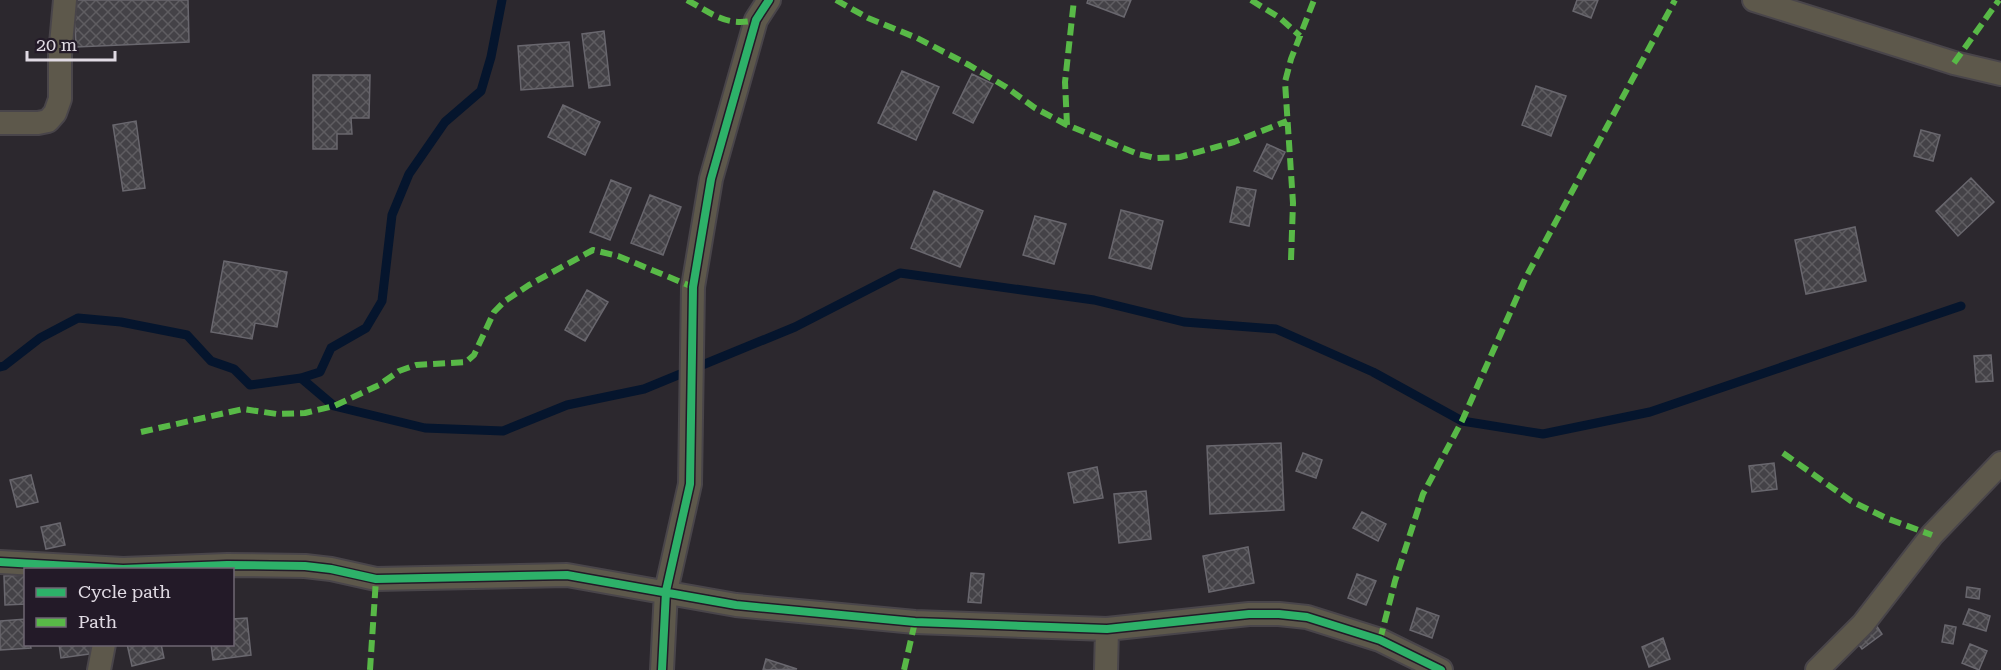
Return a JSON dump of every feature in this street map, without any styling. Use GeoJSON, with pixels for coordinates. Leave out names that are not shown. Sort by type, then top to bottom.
{"type":"FeatureCollection","features":[{"type":"Feature","properties":{"kind":"street"},"geometry":{"type":"LineString","coordinates":[[0,123],[38,123],[48,121],[55,113],[60,99],[60,55],[65,0]]}},
{"type":"Feature","properties":{"kind":"street"},"geometry":{"type":"LineString","coordinates":[[662,670],[666,591],[690,484],[693,286],[711,179],[756,20],[769,0]]}},
{"type":"Feature","properties":{"kind":"street"},"geometry":{"type":"LineString","coordinates":[[1760,1],[1954,63],[2001,74]]}},
{"type":"Feature","properties":{"kind":"street"},"geometry":{"type":"LineString","coordinates":[[1817,670],[1863,624],[1932,535],[2001,463]]}},
{"type":"Feature","properties":{"kind":"street"},"geometry":{"type":"LineString","coordinates":[[0,562],[83,568]]}},
{"type":"Feature","properties":{"kind":"street"},"geometry":{"type":"LineString","coordinates":[[166,568],[305,566],[376,579],[567,575],[736,605],[859,618],[1107,629],[1249,614],[1279,614],[1307,617],[1380,640],[1441,670]]}},
{"type":"Feature","properties":{"kind":"street"},"geometry":{"type":"LineString","coordinates":[[1106,670],[1107,629]]}},
{"type":"Feature","properties":{"kind":"street"},"geometry":{"type":"LineString","coordinates":[[99,670],[104,646]]}},
{"type":"Feature","properties":{"kind":"building"},"geometry":{"type":"Polygon","coordinates":[[[74,0],[188,0],[189,42],[76,47],[74,0]]]}},
{"type":"Feature","properties":{"kind":"building"},"geometry":{"type":"Polygon","coordinates":[[[1088,0],[1131,0],[1124,17],[1087,3],[1088,0]]]}},
{"type":"Feature","properties":{"kind":"building"},"geometry":{"type":"Polygon","coordinates":[[[1577,0],[1598,0],[1591,18],[1573,11],[1577,0]]]}},
{"type":"Feature","properties":{"kind":"building"},"geometry":{"type":"Polygon","coordinates":[[[604,31],[610,85],[589,88],[582,34],[604,31]]]}},
{"type":"Feature","properties":{"kind":"building"},"geometry":{"type":"Polygon","coordinates":[[[569,42],[573,86],[521,90],[518,46],[569,42]]]}},
{"type":"Feature","properties":{"kind":"building"},"geometry":{"type":"Polygon","coordinates":[[[902,71],[939,87],[916,140],[878,123],[902,71]]]}},
{"type":"Feature","properties":{"kind":"building"},"geometry":{"type":"Polygon","coordinates":[[[972,74],[993,84],[973,123],[953,113],[972,74]]]}},
{"type":"Feature","properties":{"kind":"building"},"geometry":{"type":"Polygon","coordinates":[[[313,75],[370,75],[369,118],[351,118],[352,134],[337,134],[337,149],[313,149],[313,75]]]}},
{"type":"Feature","properties":{"kind":"building"},"geometry":{"type":"Polygon","coordinates":[[[1536,86],[1566,96],[1551,136],[1522,125],[1536,86]]]}},
{"type":"Feature","properties":{"kind":"building"},"geometry":{"type":"Polygon","coordinates":[[[563,105],[600,122],[585,155],[548,137],[563,105]]]}},
{"type":"Feature","properties":{"kind":"building"},"geometry":{"type":"Polygon","coordinates":[[[136,121],[145,188],[123,191],[113,125],[136,121]]]}},
{"type":"Feature","properties":{"kind":"building"},"geometry":{"type":"Polygon","coordinates":[[[1921,130],[1940,135],[1933,161],[1914,156],[1921,130]]]}},
{"type":"Feature","properties":{"kind":"building"},"geometry":{"type":"Polygon","coordinates":[[[1267,144],[1285,152],[1272,179],[1254,171],[1267,144]]]}},
{"type":"Feature","properties":{"kind":"building"},"geometry":{"type":"Polygon","coordinates":[[[1971,178],[1994,202],[1958,236],[1936,211],[1971,178]]]}},
{"type":"Feature","properties":{"kind":"building"},"geometry":{"type":"Polygon","coordinates":[[[611,180],[631,188],[610,240],[590,232],[611,180]]]}},
{"type":"Feature","properties":{"kind":"building"},"geometry":{"type":"Polygon","coordinates":[[[1237,187],[1256,190],[1249,226],[1230,222],[1237,187]]]}},
{"type":"Feature","properties":{"kind":"building"},"geometry":{"type":"Polygon","coordinates":[[[934,191],[983,211],[960,267],[911,248],[934,191]]]}},
{"type":"Feature","properties":{"kind":"building"},"geometry":{"type":"Polygon","coordinates":[[[650,195],[681,207],[663,255],[631,243],[650,195]]]}},
{"type":"Feature","properties":{"kind":"building"},"geometry":{"type":"Polygon","coordinates":[[[1121,210],[1163,221],[1151,269],[1109,258],[1121,210]]]}},
{"type":"Feature","properties":{"kind":"building"},"geometry":{"type":"Polygon","coordinates":[[[1035,216],[1066,224],[1054,264],[1023,255],[1035,216]]]}},
{"type":"Feature","properties":{"kind":"building"},"geometry":{"type":"Polygon","coordinates":[[[1855,227],[1866,281],[1806,294],[1795,240],[1855,227]]]}},
{"type":"Feature","properties":{"kind":"building"},"geometry":{"type":"Polygon","coordinates":[[[224,261],[287,272],[277,327],[255,323],[252,339],[211,332],[224,261]]]}},
{"type":"Feature","properties":{"kind":"building"},"geometry":{"type":"Polygon","coordinates":[[[587,290],[608,302],[585,341],[565,330],[587,290]]]}},
{"type":"Feature","properties":{"kind":"building"},"geometry":{"type":"Polygon","coordinates":[[[1991,355],[1993,381],[1976,382],[1974,356],[1991,355]]]}},
{"type":"Feature","properties":{"kind":"building"},"geometry":{"type":"Polygon","coordinates":[[[1281,443],[1284,510],[1210,514],[1207,446],[1281,443]]]}},
{"type":"Feature","properties":{"kind":"building"},"geometry":{"type":"Polygon","coordinates":[[[1303,453],[1322,460],[1316,478],[1296,471],[1303,453]]]}},
{"type":"Feature","properties":{"kind":"building"},"geometry":{"type":"Polygon","coordinates":[[[1774,463],[1777,489],[1752,492],[1749,466],[1774,463]]]}},
{"type":"Feature","properties":{"kind":"building"},"geometry":{"type":"Polygon","coordinates":[[[1097,467],[1103,498],[1074,503],[1068,473],[1097,467]]]}},
{"type":"Feature","properties":{"kind":"building"},"geometry":{"type":"Polygon","coordinates":[[[31,475],[38,502],[17,507],[10,480],[31,475]]]}},
{"type":"Feature","properties":{"kind":"building"},"geometry":{"type":"Polygon","coordinates":[[[1146,491],[1151,539],[1119,543],[1114,494],[1146,491]]]}},
{"type":"Feature","properties":{"kind":"building"},"geometry":{"type":"Polygon","coordinates":[[[1362,512],[1386,524],[1378,541],[1353,528],[1362,512]]]}},
{"type":"Feature","properties":{"kind":"building"},"geometry":{"type":"Polygon","coordinates":[[[60,523],[65,545],[46,549],[41,527],[60,523]]]}},
{"type":"Feature","properties":{"kind":"building"},"geometry":{"type":"Polygon","coordinates":[[[1248,547],[1254,583],[1209,592],[1203,556],[1248,547]]]}},
{"type":"Feature","properties":{"kind":"building"},"geometry":{"type":"Polygon","coordinates":[[[971,573],[984,574],[981,603],[968,602],[971,573]]]}},
{"type":"Feature","properties":{"kind":"building"},"geometry":{"type":"Polygon","coordinates":[[[1357,574],[1376,581],[1366,605],[1348,598],[1357,574]]]}},
{"type":"Feature","properties":{"kind":"building"},"geometry":{"type":"Polygon","coordinates":[[[24,575],[24,604],[5,605],[4,576],[24,575]]]}},
{"type":"Feature","properties":{"kind":"building"},"geometry":{"type":"Polygon","coordinates":[[[1967,587],[1980,589],[1979,599],[1966,597],[1967,587]]]}},
{"type":"Feature","properties":{"kind":"building"},"geometry":{"type":"Polygon","coordinates":[[[1417,608],[1439,616],[1432,638],[1410,630],[1417,608]]]}},
{"type":"Feature","properties":{"kind":"building"},"geometry":{"type":"Polygon","coordinates":[[[1969,609],[1990,616],[1986,631],[1963,624],[1969,609]]]}},
{"type":"Feature","properties":{"kind":"building"},"geometry":{"type":"Polygon","coordinates":[[[247,618],[251,655],[213,660],[211,646],[234,646],[234,619],[247,618]]]}},
{"type":"Feature","properties":{"kind":"building"},"geometry":{"type":"Polygon","coordinates":[[[24,619],[24,646],[31,648],[0,650],[0,621],[24,619]]]}},
{"type":"Feature","properties":{"kind":"building"},"geometry":{"type":"Polygon","coordinates":[[[1876,625],[1882,634],[1862,649],[1856,641],[1876,625]]]}},
{"type":"Feature","properties":{"kind":"building"},"geometry":{"type":"Polygon","coordinates":[[[1945,625],[1956,627],[1953,644],[1942,642],[1945,625]]]}},
{"type":"Feature","properties":{"kind":"building"},"geometry":{"type":"Polygon","coordinates":[[[1663,638],[1670,659],[1649,667],[1642,647],[1663,638]]]}},
{"type":"Feature","properties":{"kind":"building"},"geometry":{"type":"Polygon","coordinates":[[[1970,644],[1987,651],[1979,670],[1962,663],[1970,644]]]}},
{"type":"Feature","properties":{"kind":"building"},"geometry":{"type":"Polygon","coordinates":[[[59,646],[95,646],[96,653],[61,658],[59,646]]]}},
{"type":"Feature","properties":{"kind":"building"},"geometry":{"type":"Polygon","coordinates":[[[127,646],[161,646],[164,658],[132,666],[127,646]]]}},
{"type":"Feature","properties":{"kind":"building"},"geometry":{"type":"Polygon","coordinates":[[[766,659],[797,669],[763,670],[766,659]]]}},
{"type":"Feature","properties":{"kind":"waterway"},"geometry":{"type":"LineString","coordinates":[[0,367],[40,338],[78,318],[121,322],[187,335],[211,361],[234,369],[250,385],[301,378],[320,372],[331,348],[366,328],[382,301],[392,215],[409,174],[445,122],[481,91],[491,57],[502,0]]}},
{"type":"Feature","properties":{"kind":"waterway"},"geometry":{"type":"LineString","coordinates":[[301,378],[334,406],[425,428],[503,431],[567,405],[644,389],[795,327],[900,273],[1094,300],[1184,322],[1276,329],[1373,372],[1462,421],[1543,434],[1650,412],[1961,306]]}},
{"type":"Feature","properties":{"kind":"marked path"},"geometry":{"type":"LineString","coordinates":[[687,0],[720,18],[736,22],[756,20]]}},
{"type":"Feature","properties":{"kind":"marked path"},"geometry":{"type":"LineString","coordinates":[[836,0],[868,18],[917,38],[969,65],[1035,108],[1067,125],[1138,154],[1155,158],[1180,157],[1234,142],[1287,121]]}},
{"type":"Feature","properties":{"kind":"marked path"},"geometry":{"type":"LineString","coordinates":[[1067,125],[1065,82],[1074,0]]}},
{"type":"Feature","properties":{"kind":"marked path"},"geometry":{"type":"LineString","coordinates":[[1251,0],[1280,18],[1300,36]]}},
{"type":"Feature","properties":{"kind":"marked path"},"geometry":{"type":"LineString","coordinates":[[1291,260],[1293,203],[1285,82],[1291,59],[1314,0]]}},
{"type":"Feature","properties":{"kind":"marked path"},"geometry":{"type":"LineString","coordinates":[[1380,640],[1395,581],[1423,494],[1462,421],[1525,279],[1675,0]]}},
{"type":"Feature","properties":{"kind":"marked path"},"geometry":{"type":"LineString","coordinates":[[1954,63],[1999,0]]}},
{"type":"Feature","properties":{"kind":"marked path"},"geometry":{"type":"LineString","coordinates":[[141,432],[243,409],[277,414],[305,413],[334,406],[379,385],[399,371],[416,365],[466,362],[474,355],[494,312],[505,301],[529,285],[593,250],[618,256],[693,287]]}},
{"type":"Feature","properties":{"kind":"marked path"},"geometry":{"type":"LineString","coordinates":[[1783,453],[1851,501],[1886,518],[1932,535]]}},
{"type":"Feature","properties":{"kind":"marked path"},"geometry":{"type":"LineString","coordinates":[[370,670],[376,579]]}},
{"type":"Feature","properties":{"kind":"marked path"},"geometry":{"type":"LineString","coordinates":[[904,670],[915,622]]}},
{"type":"Feature","properties":{"kind":"cycle path"},"geometry":{"type":"LineString","coordinates":[[662,670],[666,591],[690,484],[693,287],[711,179],[756,20],[769,0]]}},
{"type":"Feature","properties":{"kind":"cycle path"},"geometry":{"type":"LineString","coordinates":[[0,562],[105,568]]}},
{"type":"Feature","properties":{"kind":"cycle path"},"geometry":{"type":"LineString","coordinates":[[149,568],[227,565],[305,566],[376,579],[567,575],[736,605],[915,622],[1107,629],[1249,614],[1279,614],[1307,617],[1380,640],[1441,670]]}}]}
